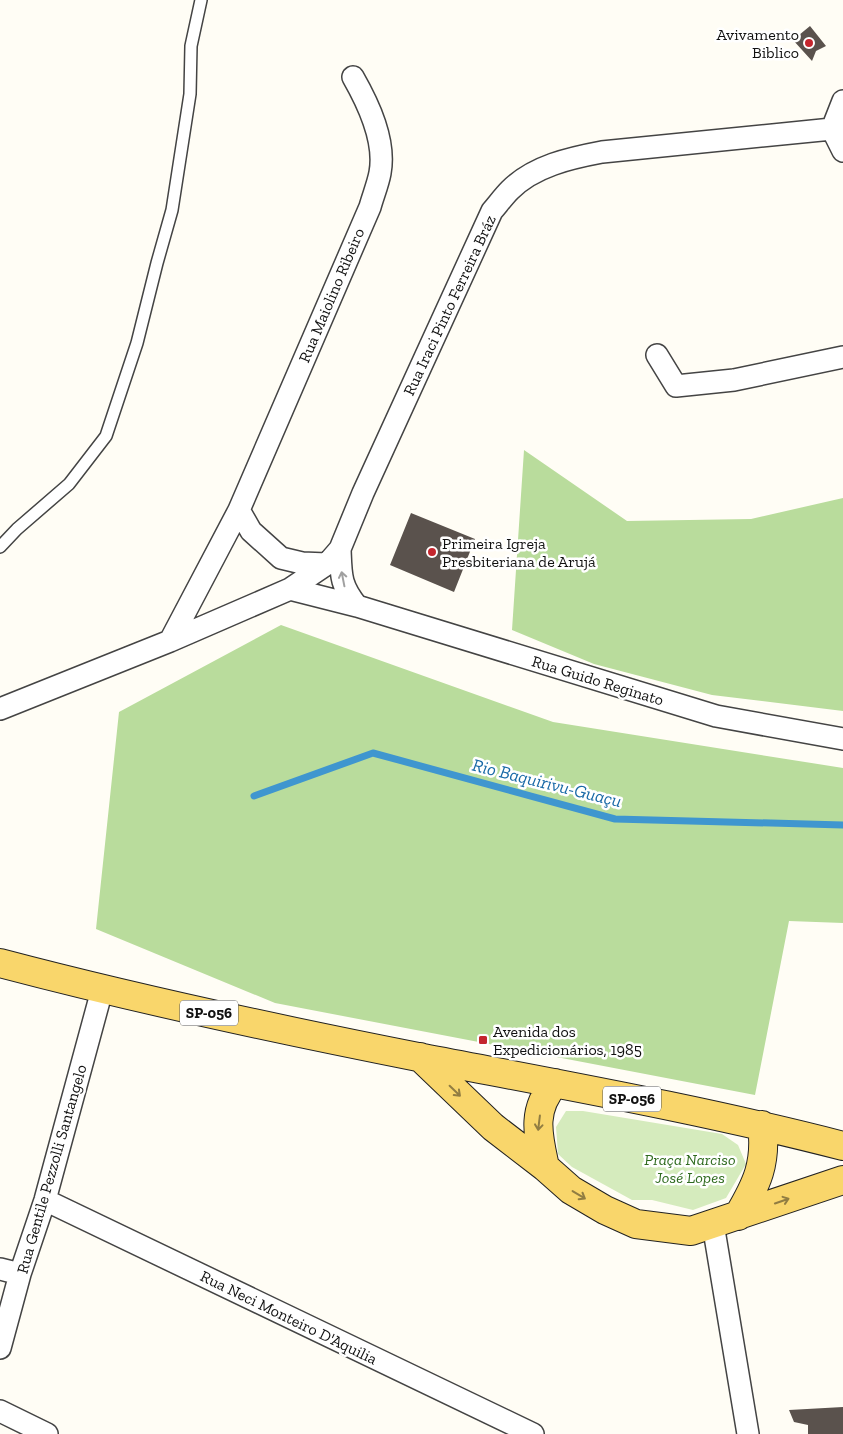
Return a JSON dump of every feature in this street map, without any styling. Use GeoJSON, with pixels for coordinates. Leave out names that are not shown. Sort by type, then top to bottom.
{"type":"FeatureCollection","features":[{"type":"Feature","properties":{"kind":"main road","name":"SP-056"},"geometry":{"type":"LineString","coordinates":[[0,963],[102,990],[420,1057],[762,1125],[843,1146]]}},
{"type":"Feature","properties":{"kind":"main road"},"geometry":{"type":"LineString","coordinates":[[420,1057],[493,1127],[545,1167],[571,1190],[605,1210],[636,1224],[691,1231],[843,1180]]}},
{"type":"Feature","properties":{"kind":"main road"},"geometry":{"type":"LineString","coordinates":[[545,1167],[538,1131],[541,1108],[548,1092],[555,1083]]}},
{"type":"Feature","properties":{"kind":"main road"},"geometry":{"type":"LineString","coordinates":[[738,1216],[754,1188],[763,1158],[762,1125]]}},
{"type":"Feature","properties":{"kind":"street","name":"Rua Maiolino Ribeiro"},"geometry":{"type":"LineString","coordinates":[[170,641],[239,510],[370,207],[380,172],[380,146],[367,101],[353,77]]}},
{"type":"Feature","properties":{"kind":"street"},"geometry":{"type":"LineString","coordinates":[[843,101],[832,130],[843,151]]}},
{"type":"Feature","properties":{"kind":"street","name":"Rua Iraci Pinto Ferreira Bráz"},"geometry":{"type":"LineString","coordinates":[[333,556],[492,211],[511,189],[536,172],[566,159],[602,152],[832,130]]}},
{"type":"Feature","properties":{"kind":"street"},"geometry":{"type":"LineString","coordinates":[[658,354],[676,386],[734,380],[843,357]]}},
{"type":"Feature","properties":{"kind":"street"},"geometry":{"type":"LineString","coordinates":[[239,510],[251,531],[281,558],[302,563],[333,556]]}},
{"type":"Feature","properties":{"kind":"street"},"geometry":{"type":"LineString","coordinates":[[0,709],[170,641],[290,589],[333,556]]}},
{"type":"Feature","properties":{"kind":"street"},"geometry":{"type":"LineString","coordinates":[[333,556],[346,592],[357,606]]}},
{"type":"Feature","properties":{"kind":"street","name":"Rua Guido Reginato"},"geometry":{"type":"LineString","coordinates":[[290,589],[357,606],[716,716],[843,739]]}},
{"type":"Feature","properties":{"kind":"street","name":"Rua Gentile Pezzolli Santangelo"},"geometry":{"type":"LineString","coordinates":[[0,1348],[10,1272],[45,1200],[102,990]]}},
{"type":"Feature","properties":{"kind":"street","name":"Rua Neci Monteiro D'Aquilia"},"geometry":{"type":"LineString","coordinates":[[45,1200],[533,1434]]}},
{"type":"Feature","properties":{"kind":"street"},"geometry":{"type":"LineString","coordinates":[[713,1224],[748,1434]]}},
{"type":"Feature","properties":{"kind":"street"},"geometry":{"type":"LineString","coordinates":[[0,1411],[47,1434]]}},
{"type":"Feature","properties":{"kind":"lane"},"geometry":{"type":"LineString","coordinates":[[0,547],[68,484],[106,436],[137,343],[172,210],[190,94],[191,46],[200,0]]}},
{"type":"Feature","properties":{"kind":"green space"},"geometry":{"type":"Polygon","coordinates":[[[524,450],[627,521],[751,519],[843,498],[843,711],[712,695],[594,664],[512,630],[524,450]]]}},
{"type":"Feature","properties":{"kind":"green space"},"geometry":{"type":"Polygon","coordinates":[[[281,625],[553,722],[843,768],[843,923],[789,921],[755,1095],[275,1003],[96,929],[119,712],[281,625]]]}},
{"type":"Feature","properties":{"kind":"green space","name":"Praça Narciso José Lopes"},"geometry":{"type":"Polygon","coordinates":[[[566,1111],[583,1111],[722,1134],[738,1145],[746,1164],[726,1198],[693,1210],[652,1200],[632,1200],[572,1167],[558,1154],[556,1127],[566,1111]]]}},
{"type":"Feature","properties":{"kind":"building","name":"Avivamento Biblico"},"geometry":{"type":"Polygon","coordinates":[[[810,26],[826,46],[816,51],[812,61],[793,40],[810,26]]]}},
{"type":"Feature","properties":{"kind":"building","name":"Primeira Igreja Presbiteriana de Arujá"},"geometry":{"type":"Polygon","coordinates":[[[411,513],[475,539],[454,592],[390,565],[411,513]]]}},
{"type":"Feature","properties":{"kind":"building"},"geometry":{"type":"Polygon","coordinates":[[[843,1407],[843,1434],[808,1434],[808,1425],[794,1422],[789,1410],[843,1407]]]}},
{"type":"Feature","properties":{"kind":"waterway","name":"Rio Baquirivu-Guaçu"},"geometry":{"type":"LineString","coordinates":[[254,796],[373,753],[615,819],[843,825]]}},
{"type":"Feature","properties":{"kind":"place","name":"Avivamento Biblico"},"geometry":{"type":"Point","coordinates":[809,43]}},
{"type":"Feature","properties":{"kind":"place","name":"Primeira Igreja Presbiteriana de Arujá"},"geometry":{"type":"Point","coordinates":[432,552]}},
{"type":"Feature","properties":{"kind":"place","name":"Avenida dos Expedicionários, 1985"},"geometry":{"type":"Point","coordinates":[483,1040]}}]}
